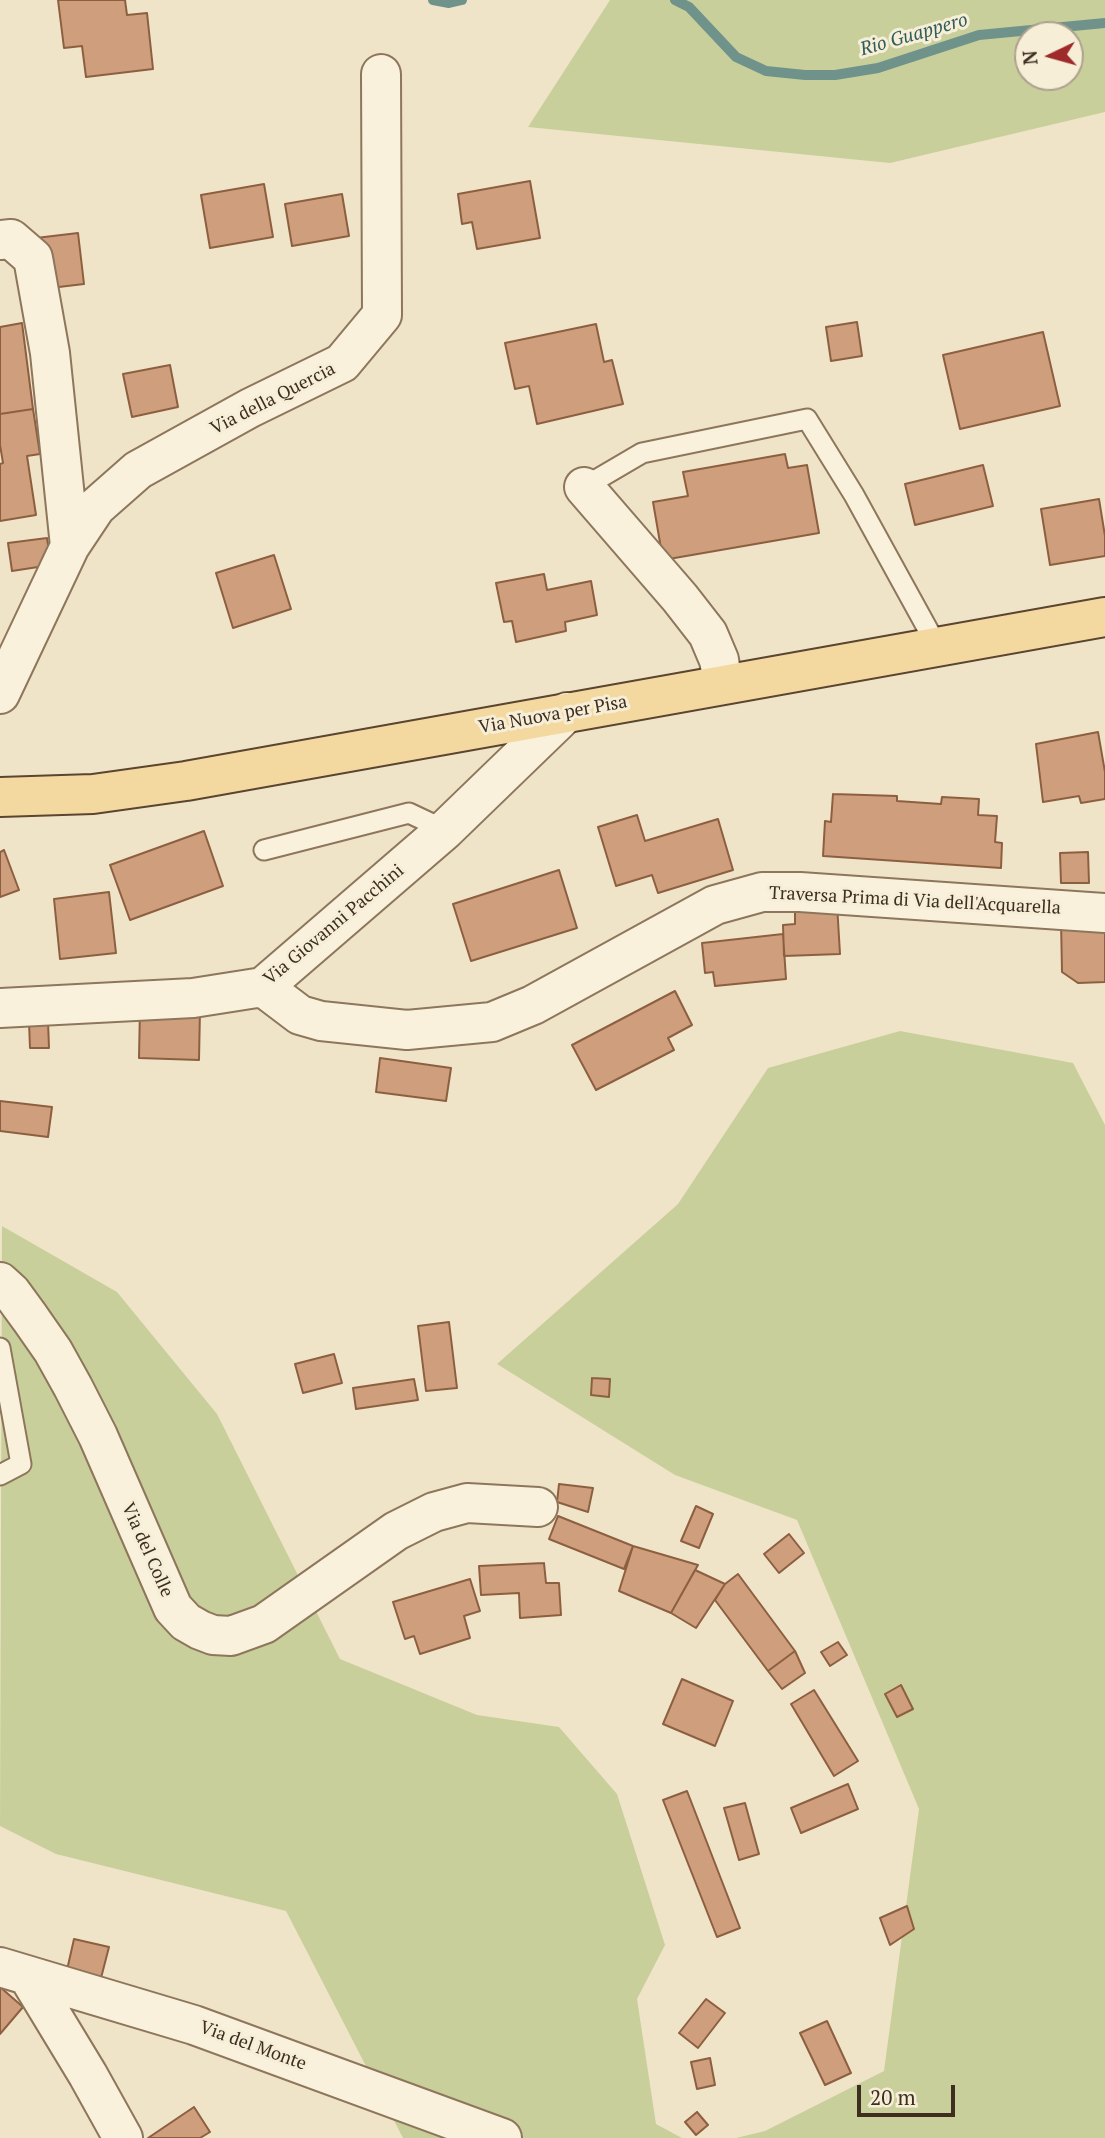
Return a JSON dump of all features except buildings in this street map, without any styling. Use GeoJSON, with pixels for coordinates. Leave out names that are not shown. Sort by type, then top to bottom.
{"type":"FeatureCollection","features":[{"type":"Feature","properties":{"kind":"main road","name":"Via Nuova per Pisa"},"geometry":{"type":"LineString","coordinates":[[0,796],[93,794],[173,783],[1105,617]]}},
{"type":"Feature","properties":{"kind":"street","name":"Via della Quercia"},"geometry":{"type":"LineString","coordinates":[[0,694],[70,546],[96,507],[138,470],[250,408],[342,363],[382,315],[381,75]]}},
{"type":"Feature","properties":{"kind":"street"},"geometry":{"type":"LineString","coordinates":[[0,240],[11,239],[33,258],[50,354],[70,546]]}},
{"type":"Feature","properties":{"kind":"street"},"geometry":{"type":"LineString","coordinates":[[584,486],[680,598],[708,635],[719,660],[723,684]]}},
{"type":"Feature","properties":{"kind":"street","name":"Via Giovanni Pacchini"},"geometry":{"type":"LineString","coordinates":[[0,1008],[193,998],[263,987],[445,830],[568,712]]}},
{"type":"Feature","properties":{"kind":"street","name":"Traversa Prima di Via dell'Acquarella"},"geometry":{"type":"LineString","coordinates":[[263,987],[300,1015],[321,1021],[407,1030],[492,1022],[533,1005],[715,905],[762,892],[800,892],[1105,913]]}},
{"type":"Feature","properties":{"kind":"street","name":"Via del Colle"},"geometry":{"type":"LineString","coordinates":[[0,1282],[11,1292],[46,1340],[73,1387],[98,1436],[173,1608],[186,1622],[200,1630],[213,1635],[231,1636],[264,1624],[396,1531],[434,1512],[467,1503],[538,1507]]}},
{"type":"Feature","properties":{"kind":"street"},"geometry":{"type":"LineString","coordinates":[[14,1972],[88,2075],[123,2138]]}},
{"type":"Feature","properties":{"kind":"street","name":"Via del Monte"},"geometry":{"type":"LineString","coordinates":[[14,1972],[194,2025],[502,2138]]}},
{"type":"Feature","properties":{"kind":"lane"},"geometry":{"type":"LineString","coordinates":[[584,486],[642,453],[807,419],[854,495],[937,646]]}},
{"type":"Feature","properties":{"kind":"lane"},"geometry":{"type":"LineString","coordinates":[[264,850],[409,813],[445,830]]}},
{"type":"Feature","properties":{"kind":"lane"},"geometry":{"type":"LineString","coordinates":[[0,1348],[21,1464],[0,1475]]}},
{"type":"Feature","properties":{"kind":"green space"},"geometry":{"type":"Polygon","coordinates":[[[610,0],[1105,0],[1105,112],[890,163],[528,127],[610,0]]]}},
{"type":"Feature","properties":{"kind":"green space"},"geometry":{"type":"Polygon","coordinates":[[[900,1031],[1073,1063],[1105,1125],[1105,2138],[736,2138],[765,2131],[884,2071],[919,1809],[797,1520],[675,1475],[497,1364],[678,1204],[768,1068],[900,1031]]]}},
{"type":"Feature","properties":{"kind":"green space"},"geometry":{"type":"Polygon","coordinates":[[[2,1226],[117,1292],[217,1414],[340,1659],[477,1715],[559,1727],[617,1794],[665,1945],[637,1999],[656,2124],[682,2138],[403,2138],[286,1911],[56,1854],[0,1826],[2,1226]]]}},
{"type":"Feature","properties":{"kind":"waterway","name":"Rio Guappero"},"geometry":{"type":"LineString","coordinates":[[433,0],[449,3],[462,0]]}},
{"type":"Feature","properties":{"kind":"waterway","name":"Rio Guappero"},"geometry":{"type":"LineString","coordinates":[[675,0],[689,7],[736,57],[766,71],[805,75],[835,75],[878,68],[979,35],[1105,23]]}}]}
